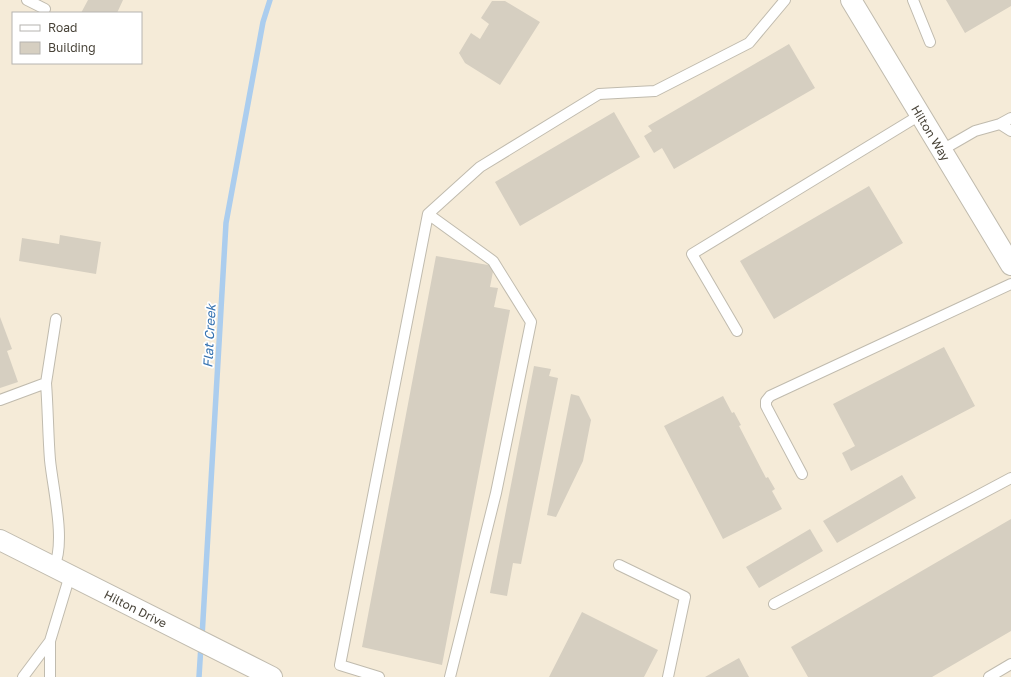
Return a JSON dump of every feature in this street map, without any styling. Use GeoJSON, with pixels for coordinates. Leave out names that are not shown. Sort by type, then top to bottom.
{"type":"FeatureCollection","features":[{"type":"Feature","properties":{"kind":"street","name":"Hilton Way"},"geometry":{"type":"LineString","coordinates":[[851,0],[1011,265]]}},
{"type":"Feature","properties":{"kind":"street","name":"Hilton Drive"},"geometry":{"type":"LineString","coordinates":[[0,540],[272,677]]}},
{"type":"Feature","properties":{"kind":"lane"},"geometry":{"type":"LineString","coordinates":[[27,0],[45,10]]}},
{"type":"Feature","properties":{"kind":"lane"},"geometry":{"type":"LineString","coordinates":[[379,677],[340,665],[428,214],[480,167],[599,94],[655,91],[749,43],[784,0]]}},
{"type":"Feature","properties":{"kind":"lane"},"geometry":{"type":"LineString","coordinates":[[913,0],[930,42]]}},
{"type":"Feature","properties":{"kind":"lane"},"geometry":{"type":"LineString","coordinates":[[737,331],[692,254],[920,115]]}},
{"type":"Feature","properties":{"kind":"lane"},"geometry":{"type":"LineString","coordinates":[[942,150],[976,131],[1000,124],[1011,118]]}},
{"type":"Feature","properties":{"kind":"lane"},"geometry":{"type":"LineString","coordinates":[[1000,124],[1011,131]]}},
{"type":"Feature","properties":{"kind":"lane"},"geometry":{"type":"LineString","coordinates":[[428,214],[493,261],[531,322],[496,493],[450,677]]}},
{"type":"Feature","properties":{"kind":"lane"},"geometry":{"type":"LineString","coordinates":[[802,474],[766,406],[766,400],[770,396],[1011,284]]}},
{"type":"Feature","properties":{"kind":"lane"},"geometry":{"type":"LineString","coordinates":[[50,677],[50,641],[62,571],[58,557],[60,542],[50,459],[46,383],[56,319]]}},
{"type":"Feature","properties":{"kind":"lane"},"geometry":{"type":"LineString","coordinates":[[0,400],[46,383]]}},
{"type":"Feature","properties":{"kind":"lane"},"geometry":{"type":"LineString","coordinates":[[774,604],[1011,478]]}},
{"type":"Feature","properties":{"kind":"lane"},"geometry":{"type":"LineString","coordinates":[[619,565],[685,597],[668,677]]}},
{"type":"Feature","properties":{"kind":"lane"},"geometry":{"type":"LineString","coordinates":[[23,677],[50,641]]}},
{"type":"Feature","properties":{"kind":"lane"},"geometry":{"type":"LineString","coordinates":[[989,677],[1011,664]]}},
{"type":"Feature","properties":{"kind":"shaded area"},"geometry":{"type":"Polygon","coordinates":[[[0,0],[1011,0],[1011,677],[0,677],[0,0]]]}},
{"type":"Feature","properties":{"kind":"building"},"geometry":{"type":"Polygon","coordinates":[[[88,0],[123,0],[117,12],[82,12],[88,0]]]}},
{"type":"Feature","properties":{"kind":"building"},"geometry":{"type":"Polygon","coordinates":[[[946,0],[1011,0],[1011,6],[965,33],[946,0]]]}},
{"type":"Feature","properties":{"kind":"building"},"geometry":{"type":"Polygon","coordinates":[[[492,1],[505,1],[540,22],[500,85],[465,63],[459,53],[471,33],[480,39],[489,24],[481,18],[492,1]]]}},
{"type":"Feature","properties":{"kind":"building"},"geometry":{"type":"Polygon","coordinates":[[[789,44],[815,88],[674,169],[662,148],[654,153],[644,136],[652,131],[648,126],[789,44]]]}},
{"type":"Feature","properties":{"kind":"building"},"geometry":{"type":"Polygon","coordinates":[[[614,112],[640,157],[520,226],[495,182],[614,112]]]}},
{"type":"Feature","properties":{"kind":"building"},"geometry":{"type":"Polygon","coordinates":[[[869,186],[903,243],[774,319],[740,261],[869,186]]]}},
{"type":"Feature","properties":{"kind":"building"},"geometry":{"type":"Polygon","coordinates":[[[60,235],[101,242],[96,274],[19,261],[22,238],[59,244],[60,235]]]}},
{"type":"Feature","properties":{"kind":"building"},"geometry":{"type":"Polygon","coordinates":[[[436,256],[494,266],[490,287],[498,288],[494,307],[510,310],[442,665],[362,647],[436,256]]]}},
{"type":"Feature","properties":{"kind":"building"},"geometry":{"type":"Polygon","coordinates":[[[0,317],[12,349],[7,351],[18,382],[0,388],[0,317]]]}},
{"type":"Feature","properties":{"kind":"building"},"geometry":{"type":"Polygon","coordinates":[[[944,347],[975,406],[851,471],[842,453],[855,446],[833,404],[944,347]]]}},
{"type":"Feature","properties":{"kind":"building"},"geometry":{"type":"Polygon","coordinates":[[[534,366],[551,369],[549,376],[558,378],[521,564],[513,563],[507,596],[490,593],[534,366]]]}},
{"type":"Feature","properties":{"kind":"building"},"geometry":{"type":"Polygon","coordinates":[[[571,394],[579,396],[591,420],[583,461],[556,517],[547,515],[571,394]]]}},
{"type":"Feature","properties":{"kind":"building"},"geometry":{"type":"Polygon","coordinates":[[[723,396],[732,413],[734,412],[741,425],[739,426],[766,478],[768,477],[775,489],[772,491],[782,509],[723,539],[664,426],[723,396]]]}},
{"type":"Feature","properties":{"kind":"building"},"geometry":{"type":"Polygon","coordinates":[[[902,475],[916,498],[837,543],[823,521],[902,475]]]}},
{"type":"Feature","properties":{"kind":"building"},"geometry":{"type":"Polygon","coordinates":[[[1011,519],[1011,631],[932,677],[808,677],[791,647],[1011,519]]]}},
{"type":"Feature","properties":{"kind":"building"},"geometry":{"type":"Polygon","coordinates":[[[810,529],[823,551],[759,588],[746,567],[810,529]]]}},
{"type":"Feature","properties":{"kind":"building"},"geometry":{"type":"Polygon","coordinates":[[[582,612],[658,650],[644,677],[549,677],[582,612]]]}},
{"type":"Feature","properties":{"kind":"building"},"geometry":{"type":"Polygon","coordinates":[[[739,658],[749,677],[705,677],[739,658]]]}},
{"type":"Feature","properties":{"kind":"waterway","name":"Flat Creek"},"geometry":{"type":"LineString","coordinates":[[202,637],[226,223],[263,22],[270,0]]}},
{"type":"Feature","properties":{"kind":"waterway","name":"Flat Creek"},"geometry":{"type":"LineString","coordinates":[[199,677],[201,645]]}}]}
